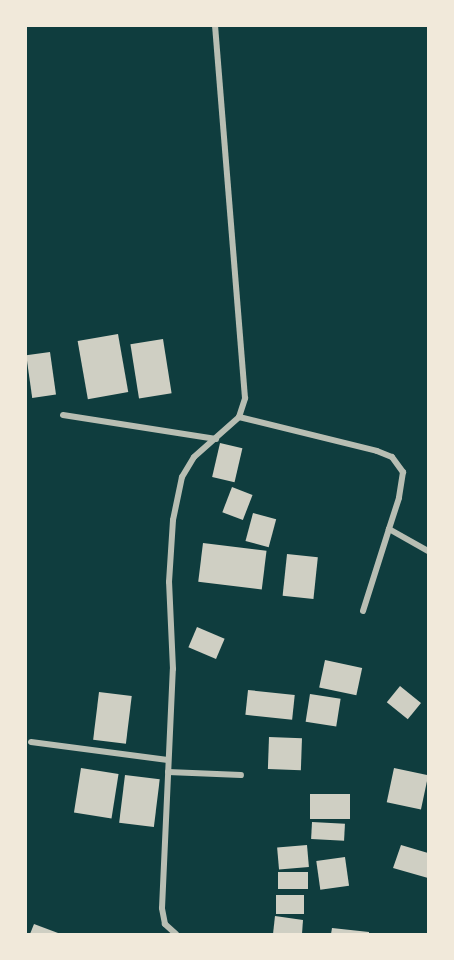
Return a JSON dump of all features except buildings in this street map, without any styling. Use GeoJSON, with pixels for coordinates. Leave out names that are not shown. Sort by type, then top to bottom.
{"type":"FeatureCollection","features":[{"type":"Feature","properties":{"kind":"street"},"geometry":{"type":"LineString","coordinates":[[176,934],[165,924],[162,908],[172,669],[169,582],[172,520],[182,477],[194,457],[239,417],[245,398],[215,26]]}},
{"type":"Feature","properties":{"kind":"street"},"geometry":{"type":"LineString","coordinates":[[63,415],[216,439]]}},
{"type":"Feature","properties":{"kind":"street"},"geometry":{"type":"LineString","coordinates":[[239,417],[377,451],[392,457],[403,472],[399,498],[363,611]]}},
{"type":"Feature","properties":{"kind":"street"},"geometry":{"type":"LineString","coordinates":[[389,529],[429,551]]}},
{"type":"Feature","properties":{"kind":"street"},"geometry":{"type":"LineString","coordinates":[[31,742],[168,759]]}},
{"type":"Feature","properties":{"kind":"street"},"geometry":{"type":"LineString","coordinates":[[168,772],[241,775]]}}]}
